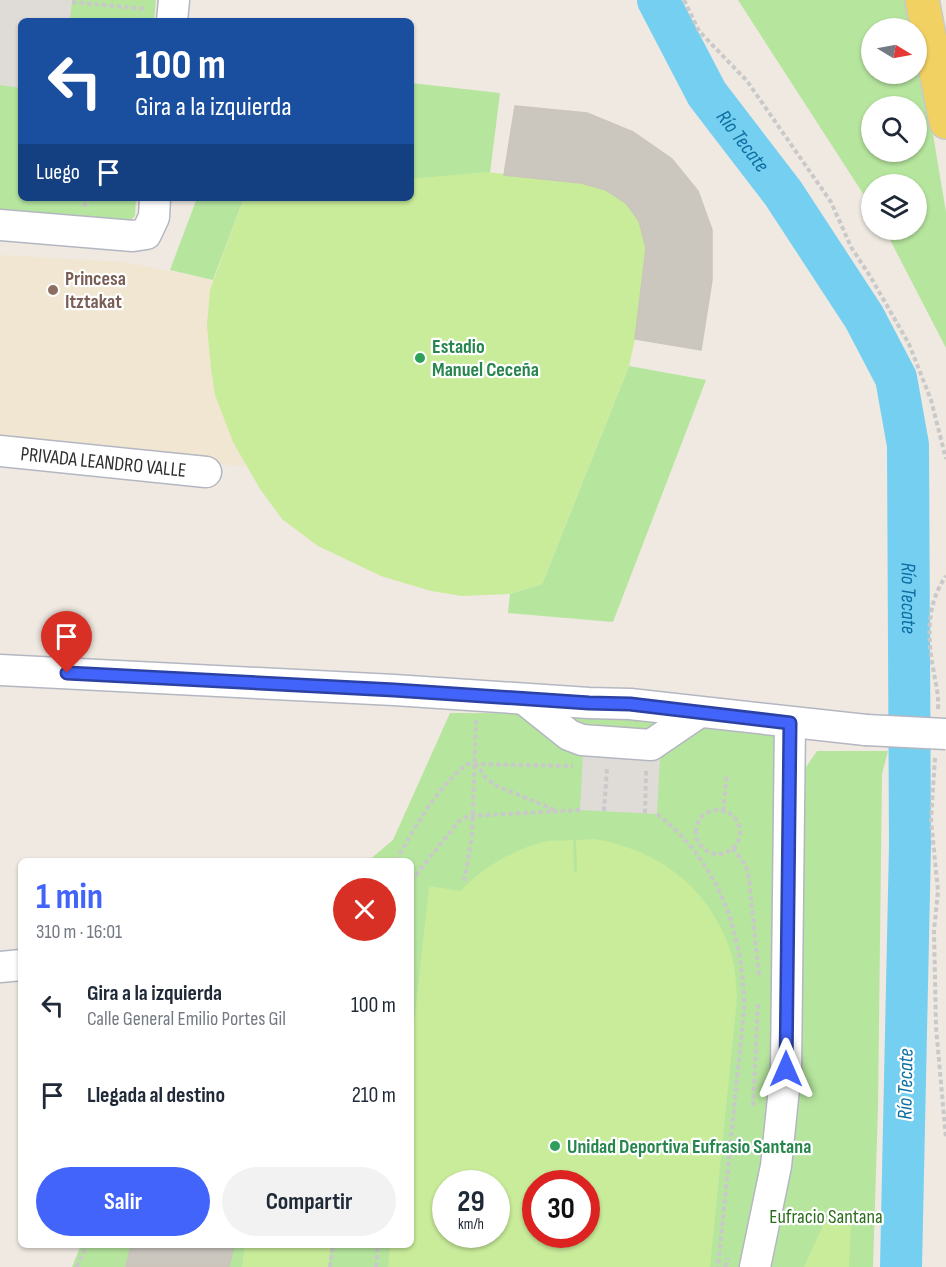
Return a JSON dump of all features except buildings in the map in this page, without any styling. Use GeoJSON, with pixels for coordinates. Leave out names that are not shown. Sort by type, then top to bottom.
{"type":"FeatureCollection","features":[{"type":"Feature","properties":{"kind":"main road"},"geometry":{"type":"LineString","coordinates":[[922,0],[946,122]]}},
{"type":"Feature","properties":{"kind":"street"},"geometry":{"type":"LineString","coordinates":[[0,225],[134,236],[146,234],[154,217],[155,201]]}},
{"type":"Feature","properties":{"kind":"street","name":"PRIVADA LEANDRO VALLE"},"geometry":{"type":"LineString","coordinates":[[0,451],[206,472]]}},
{"type":"Feature","properties":{"kind":"street"},"geometry":{"type":"LineString","coordinates":[[0,670],[630,704],[790,723],[866,730],[940,733]]}},
{"type":"Feature","properties":{"kind":"street"},"geometry":{"type":"LineString","coordinates":[[524,699],[569,735],[582,753],[648,746],[656,743],[698,713]]}},
{"type":"Feature","properties":{"kind":"street"},"geometry":{"type":"LineString","coordinates":[[742,1261],[776,1166],[786,1069],[790,723]]}},
{"type":"Feature","properties":{"kind":"street"},"geometry":{"type":"LineString","coordinates":[[0,968],[18,965]]}},
{"type":"Feature","properties":{"kind":"path"},"geometry":{"type":"LineString","coordinates":[[684,0],[699,31],[747,81],[831,201],[851,247],[909,344],[931,400],[946,459]]}},
{"type":"Feature","properties":{"kind":"path"},"geometry":{"type":"LineString","coordinates":[[72,2],[165,10]]}},
{"type":"Feature","properties":{"kind":"path"},"geometry":{"type":"LineString","coordinates":[[946,576],[938,588],[928,627],[933,668],[939,692],[940,733],[931,820],[939,891],[934,931],[936,1027],[946,1139]]}},
{"type":"Feature","properties":{"kind":"path"},"geometry":{"type":"LineString","coordinates":[[464,881],[474,815],[477,713]]}},
{"type":"Feature","properties":{"kind":"path"},"geometry":{"type":"LineString","coordinates":[[645,813],[648,746]]}},
{"type":"Feature","properties":{"kind":"path"},"geometry":{"type":"LineString","coordinates":[[398,858],[425,810],[453,775],[467,764],[582,753],[607,766],[604,811]]}},
{"type":"Feature","properties":{"kind":"path"},"geometry":{"type":"LineString","coordinates":[[474,763],[486,778],[497,786],[556,811]]}},
{"type":"Feature","properties":{"kind":"path"},"geometry":{"type":"LineString","coordinates":[[723,811],[727,774]]}},
{"type":"Feature","properties":{"kind":"path"},"geometry":{"type":"LineString","coordinates":[[414,877],[459,821],[468,816],[579,810]]}},
{"type":"Feature","properties":{"kind":"path"},"geometry":{"type":"LineString","coordinates":[[713,811],[723,811],[732,815],[740,826],[740,834],[734,848],[720,854],[706,850],[701,844],[697,830],[702,818],[713,811]]}},
{"type":"Feature","properties":{"kind":"path"},"geometry":{"type":"LineString","coordinates":[[657,814],[675,828],[694,848],[711,872],[738,942],[744,978],[744,1010],[718,1267]]}},
{"type":"Feature","properties":{"kind":"path"},"geometry":{"type":"LineString","coordinates":[[694,848],[701,844]]}},
{"type":"Feature","properties":{"kind":"path"},"geometry":{"type":"LineString","coordinates":[[734,848],[746,866],[749,878],[759,981]]}},
{"type":"Feature","properties":{"kind":"path"},"geometry":{"type":"LineString","coordinates":[[753,1117],[759,992]]}},
{"type":"Feature","properties":{"kind":"path"},"geometry":{"type":"LineString","coordinates":[[77,1267],[86,1248]]}},
{"type":"Feature","properties":{"kind":"path"},"geometry":{"type":"LineString","coordinates":[[330,1267],[333,1248]]}},
{"type":"Feature","properties":{"kind":"path"},"geometry":{"type":"LineString","coordinates":[[376,1267],[378,1248]]}},
{"type":"Feature","properties":{"kind":"path"},"geometry":{"type":"LineString","coordinates":[[725,1267],[742,1261]]}},
{"type":"Feature","properties":{"kind":"shaded area"},"geometry":{"type":"Polygon","coordinates":[[[0,0],[72,0],[70,18],[18,18],[18,88],[0,85],[0,0]]]}},
{"type":"Feature","properties":{"kind":"shaded area"},"geometry":{"type":"Polygon","coordinates":[[[0,255],[125,262],[213,280],[210,290],[211,369],[215,395],[233,441],[247,467],[0,439],[0,255]]]}},
{"type":"Feature","properties":{"kind":"shaded area"},"geometry":{"type":"Polygon","coordinates":[[[583,754],[660,758],[657,814],[580,810],[583,754]]]}},
{"type":"Feature","properties":{"kind":"green space"},"geometry":{"type":"Polygon","coordinates":[[[0,0],[156,0],[154,18],[18,18],[18,201],[136,201],[135,216],[127,223],[0,214],[0,0]]]}},
{"type":"Feature","properties":{"kind":"green space"},"geometry":{"type":"Polygon","coordinates":[[[738,0],[910,0],[913,18],[861,18],[861,84],[925,84],[927,96],[861,96],[861,162],[927,162],[927,99],[946,212],[946,348],[890,240],[927,240],[927,174],[861,174],[861,191],[738,0]]]}},
{"type":"Feature","properties":{"kind":"green space"},"geometry":{"type":"Polygon","coordinates":[[[414,83],[500,93],[490,173],[414,179],[414,83]]]}},
{"type":"Feature","properties":{"kind":"green space","name":"Estadio Manuel Ceceña"},"geometry":{"type":"Polygon","coordinates":[[[515,106],[587,113],[633,132],[672,159],[698,191],[712,230],[712,280],[701,350],[635,339],[629,366],[542,584],[510,594],[462,596],[431,591],[381,576],[318,546],[282,519],[260,489],[233,442],[215,395],[207,325],[210,290],[243,201],[414,201],[414,179],[485,172],[504,174],[515,106]]]}},
{"type":"Feature","properties":{"kind":"green space"},"geometry":{"type":"Polygon","coordinates":[[[196,201],[243,201],[213,280],[170,270],[196,201]]]}},
{"type":"Feature","properties":{"kind":"green space"},"geometry":{"type":"Polygon","coordinates":[[[629,366],[706,380],[613,622],[508,613],[510,594],[542,584],[629,366]]]}},
{"type":"Feature","properties":{"kind":"green space","name":"Unidad Deportiva Eufrasio Santana"},"geometry":{"type":"Polygon","coordinates":[[[450,713],[629,714],[802,731],[756,1267],[72,1267],[80,1248],[414,1248],[414,858],[372,858],[393,840],[450,713]]]}},
{"type":"Feature","properties":{"kind":"green space","name":"Eufracio Santana"},"geometry":{"type":"Polygon","coordinates":[[[817,751],[888,751],[882,774],[878,1107],[873,1267],[765,1267],[804,770],[817,751]]]}},
{"type":"Feature","properties":{"kind":"green space"},"geometry":{"type":"Polygon","coordinates":[[[595,839],[618,844],[658,861],[692,887],[706,904],[718,923],[730,951],[735,971],[737,999],[710,1267],[388,1267],[390,1248],[414,1248],[414,1024],[429,886],[461,891],[478,874],[501,859],[526,847],[552,841],[573,840],[574,872],[577,872],[576,840],[595,839]]]}},
{"type":"Feature","properties":{"kind":"green space"},"geometry":{"type":"Polygon","coordinates":[[[824,1223],[851,1225],[849,1267],[804,1267],[824,1223]]]}},
{"type":"Feature","properties":{"kind":"green space"},"geometry":{"type":"Polygon","coordinates":[[[245,1248],[331,1248],[328,1267],[242,1267],[245,1248]]]}},
{"type":"Feature","properties":{"kind":"waterway","name":"Río Tecate"},"geometry":{"type":"LineString","coordinates":[[658,0],[707,94],[783,193],[864,317],[896,378],[908,445],[910,845],[901,1267]]}},
{"type":"Feature","properties":{"kind":"place","name":"Princesa Itztakat"},"geometry":{"type":"Point","coordinates":[53,290]}},
{"type":"Feature","properties":{"kind":"place","name":"Estadio Manuel Ceceña"},"geometry":{"type":"Point","coordinates":[420,358]}},
{"type":"Feature","properties":{"kind":"place","name":"Unidad Deportiva Eufrasio Santana"},"geometry":{"type":"Point","coordinates":[555,1146]}},
{"type":"Feature","properties":{"kind":"route"},"geometry":{"type":"LineString","coordinates":[[67,673],[630,704],[790,723],[786,1069]]}}]}
